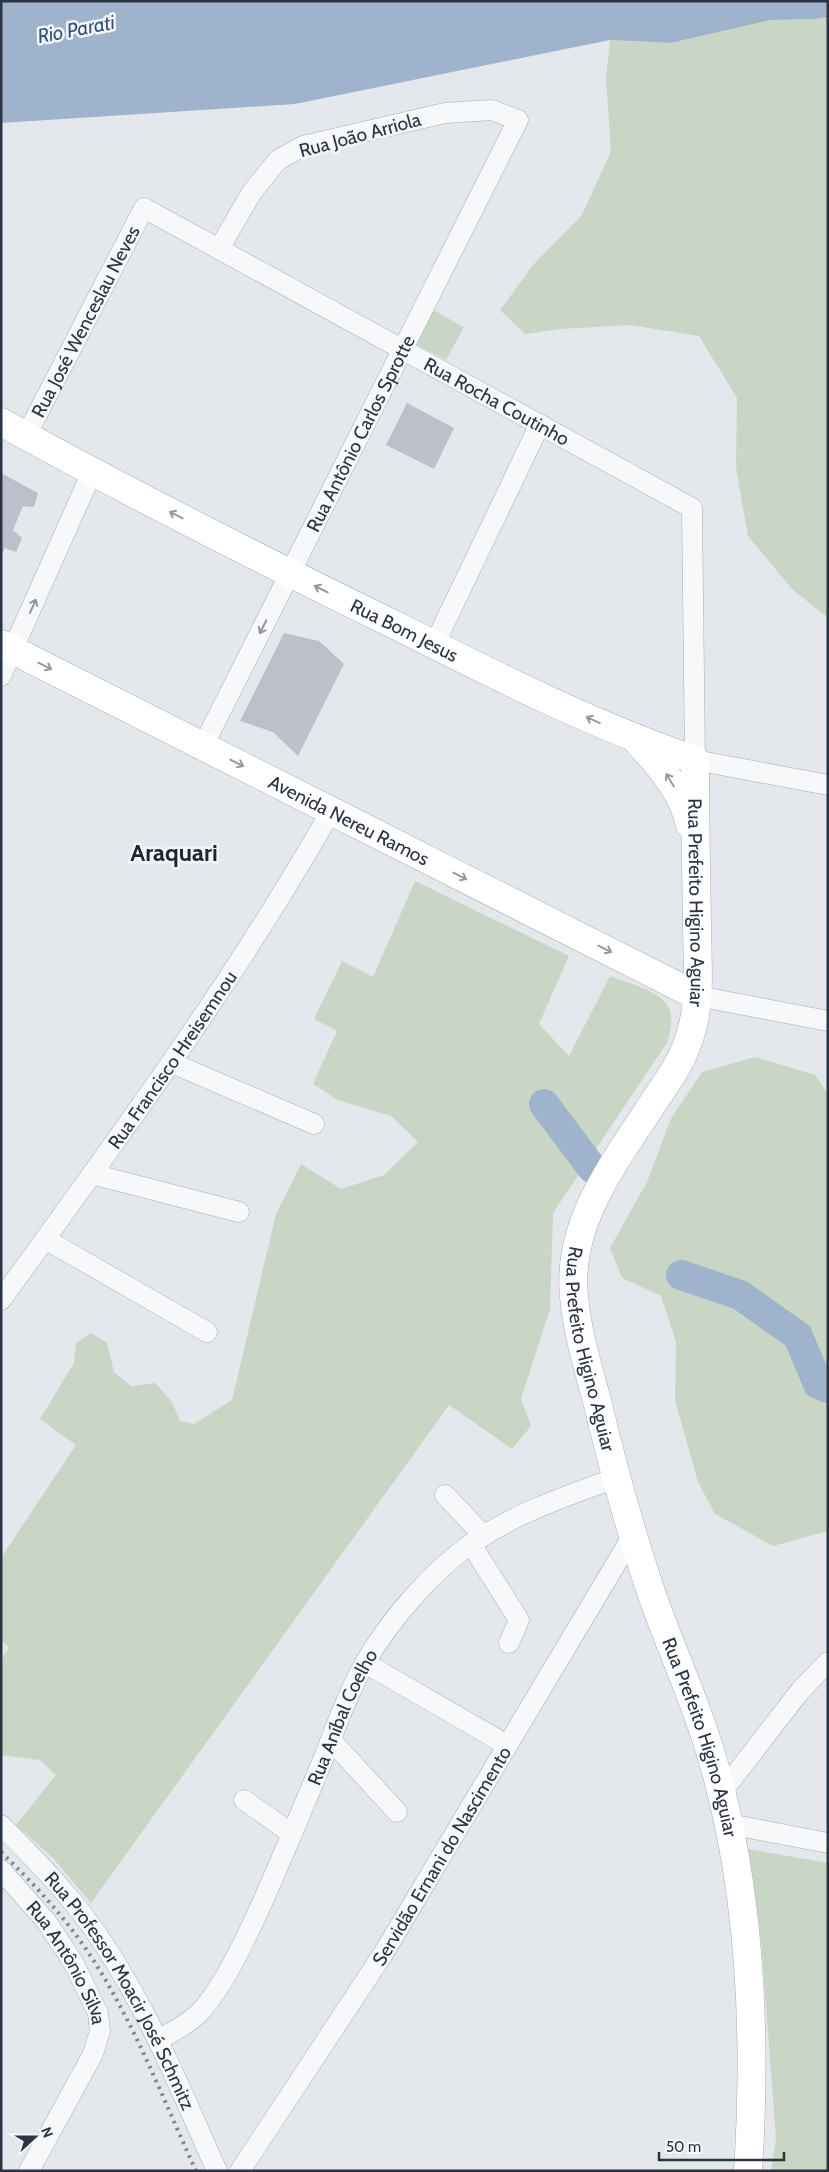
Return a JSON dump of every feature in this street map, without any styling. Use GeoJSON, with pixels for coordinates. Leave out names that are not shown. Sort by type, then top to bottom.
{"type":"FeatureCollection","features":[{"type":"Feature","properties":{"kind":"main road","name":"Rua Bom Jesus"},"geometry":{"type":"LineString","coordinates":[[1,422],[92,472],[290,574],[434,645],[638,740],[695,760]]}},
{"type":"Feature","properties":{"kind":"main road","name":"Avenida Nereu Ramos"},"geometry":{"type":"LineString","coordinates":[[8,647],[698,996]]}},
{"type":"Feature","properties":{"kind":"main road"},"geometry":{"type":"LineString","coordinates":[[638,740],[666,773],[678,794],[688,816],[696,859]]}},
{"type":"Feature","properties":{"kind":"main road","name":"Rua Prefeito Higino Aguiar"},"geometry":{"type":"LineString","coordinates":[[695,760],[698,996],[691,1035],[681,1061],[603,1182],[580,1231],[574,1260],[573,1292],[578,1324],[616,1478],[653,1596],[701,1724],[722,1792],[729,1824],[740,1892],[749,1980],[752,2038],[748,2171]]}},
{"type":"Feature","properties":{"kind":"street","name":"Rua João Arriola"},"geometry":{"type":"LineString","coordinates":[[219,249],[252,192],[278,160],[302,146],[445,113],[492,110],[518,120]]}},
{"type":"Feature","properties":{"kind":"street","name":"Rua Antônio Carlos Sprotte"},"geometry":{"type":"LineString","coordinates":[[203,746],[518,120]]}},
{"type":"Feature","properties":{"kind":"street","name":"Rua Rocha Coutinho"},"geometry":{"type":"LineString","coordinates":[[144,208],[692,508]]}},
{"type":"Feature","properties":{"kind":"street","name":"Rua José Wenceslau Neves"},"geometry":{"type":"LineString","coordinates":[[26,436],[144,208]]}},
{"type":"Feature","properties":{"kind":"street"},"geometry":{"type":"LineString","coordinates":[[434,645],[540,424]]}},
{"type":"Feature","properties":{"kind":"street"},"geometry":{"type":"LineString","coordinates":[[1,676],[8,647],[92,472]]}},
{"type":"Feature","properties":{"kind":"street","name":"Rua Prefeito Higino Aguiar"},"geometry":{"type":"LineString","coordinates":[[692,508],[695,760]]}},
{"type":"Feature","properties":{"kind":"street","name":"Rua Bom Jesus"},"geometry":{"type":"LineString","coordinates":[[695,760],[828,785]]}},
{"type":"Feature","properties":{"kind":"street","name":"Rua Francisco Hreisemnou"},"geometry":{"type":"LineString","coordinates":[[1,1300],[172,1062],[253,942],[289,885],[331,811]]}},
{"type":"Feature","properties":{"kind":"street"},"geometry":{"type":"LineString","coordinates":[[698,996],[828,1021]]}},
{"type":"Feature","properties":{"kind":"street"},"geometry":{"type":"LineString","coordinates":[[172,1062],[314,1124]]}},
{"type":"Feature","properties":{"kind":"street"},"geometry":{"type":"LineString","coordinates":[[92,1174],[240,1212]]}},
{"type":"Feature","properties":{"kind":"street"},"geometry":{"type":"LineString","coordinates":[[45,1239],[207,1332]]}},
{"type":"Feature","properties":{"kind":"street","name":"Rua Aníbal Coelho"},"geometry":{"type":"LineString","coordinates":[[158,2040],[181,2028],[200,2012],[221,1982],[252,1924],[365,1663],[408,1605],[440,1569],[477,1540],[515,1517],[563,1496],[616,1478]]}},
{"type":"Feature","properties":{"kind":"street"},"geometry":{"type":"LineString","coordinates":[[445,1495],[477,1540],[518,1620],[508,1644]]}},
{"type":"Feature","properties":{"kind":"street","name":"Servidão Ernani do Nascimento"},"geometry":{"type":"LineString","coordinates":[[240,2171],[383,1954],[633,1534]]}},
{"type":"Feature","properties":{"kind":"street"},"geometry":{"type":"LineString","coordinates":[[722,1792],[800,1691],[828,1662]]}},
{"type":"Feature","properties":{"kind":"street"},"geometry":{"type":"LineString","coordinates":[[365,1663],[507,1745]]}},
{"type":"Feature","properties":{"kind":"street"},"geometry":{"type":"LineString","coordinates":[[331,1740],[397,1812]]}},
{"type":"Feature","properties":{"kind":"street"},"geometry":{"type":"LineString","coordinates":[[244,1800],[292,1834]]}},
{"type":"Feature","properties":{"kind":"street"},"geometry":{"type":"LineString","coordinates":[[729,1824],[828,1843]]}},
{"type":"Feature","properties":{"kind":"street","name":"Rua Professor Moacir José Schmitz"},"geometry":{"type":"LineString","coordinates":[[1,1825],[50,1875],[105,1946],[135,1995],[158,2040],[217,2171]]}},
{"type":"Feature","properties":{"kind":"street","name":"Rua Antônio Silva"},"geometry":{"type":"LineString","coordinates":[[1,1870],[46,1921],[73,1962],[98,2013],[100,2031],[92,2054],[29,2171]]}},
{"type":"Feature","properties":{"kind":"green space"},"geometry":{"type":"Polygon","coordinates":[[[828,17],[828,618],[792,589],[748,536],[736,467],[737,398],[699,336],[630,325],[560,329],[525,334],[500,310],[533,265],[582,215],[611,151],[606,78],[610,40],[671,43],[771,20],[828,17]]]}},
{"type":"Feature","properties":{"kind":"green space"},"geometry":{"type":"Polygon","coordinates":[[[433,310],[464,327],[446,360],[415,344],[433,310]]]}},
{"type":"Feature","properties":{"kind":"green space"},"geometry":{"type":"Polygon","coordinates":[[[415,881],[569,956],[539,1024],[569,1056],[610,976],[651,992],[665,1002],[671,1016],[667,1043],[553,1213],[550,1309],[521,1399],[531,1426],[512,1449],[449,1405],[91,1903],[52,1857],[16,1825],[56,1775],[40,1760],[1,1755],[1,1661],[9,1647],[1,1641],[1,1558],[76,1445],[40,1419],[74,1363],[76,1343],[91,1333],[107,1343],[114,1372],[131,1386],[155,1383],[172,1402],[180,1421],[194,1424],[232,1400],[276,1214],[301,1164],[341,1189],[384,1175],[418,1142],[391,1116],[338,1100],[313,1084],[337,1031],[314,1019],[342,961],[373,977],[415,881]]]}},
{"type":"Feature","properties":{"kind":"green space"},"geometry":{"type":"Polygon","coordinates":[[[755,1057],[815,1075],[828,1094],[828,1531],[773,1546],[715,1514],[698,1482],[675,1400],[676,1342],[661,1296],[622,1278],[610,1248],[647,1182],[671,1118],[702,1072],[755,1057]]]}},
{"type":"Feature","properties":{"kind":"green space"},"geometry":{"type":"Polygon","coordinates":[[[748,1849],[828,1863],[828,2171],[771,2171],[776,2138],[761,1939],[748,1849]]]}},
{"type":"Feature","properties":{"kind":"water","name":"Rio Parati"},"geometry":{"type":"Polygon","coordinates":[[[1,1],[828,1],[828,17],[771,20],[671,43],[610,40],[295,104],[1,123],[1,1]]]}},
{"type":"Feature","properties":{"kind":"building"},"geometry":{"type":"Polygon","coordinates":[[[407,403],[454,428],[434,469],[386,445],[407,403]]]}},
{"type":"Feature","properties":{"kind":"building"},"geometry":{"type":"Polygon","coordinates":[[[1,473],[38,493],[34,507],[23,506],[13,530],[22,538],[16,552],[5,548],[1,555],[1,473]]]}},
{"type":"Feature","properties":{"kind":"building"},"geometry":{"type":"Polygon","coordinates":[[[284,633],[319,641],[344,664],[298,756],[273,732],[240,721],[284,633]]]}},
{"type":"Feature","properties":{"kind":"waterway"},"geometry":{"type":"LineString","coordinates":[[544,1104],[592,1168]]}},
{"type":"Feature","properties":{"kind":"waterway"},"geometry":{"type":"LineString","coordinates":[[681,1275],[740,1295],[798,1336],[818,1384],[828,1388]]}},
{"type":"Feature","properties":{"kind":"railway"},"geometry":{"type":"LineString","coordinates":[[1,1852],[60,1914],[90,1955],[106,1981],[147,2061],[196,2171]]}},
{"type":"Feature","properties":{"kind":"district","name":"Araquari"},"geometry":{"type":"Point","coordinates":[174,852]}}]}
